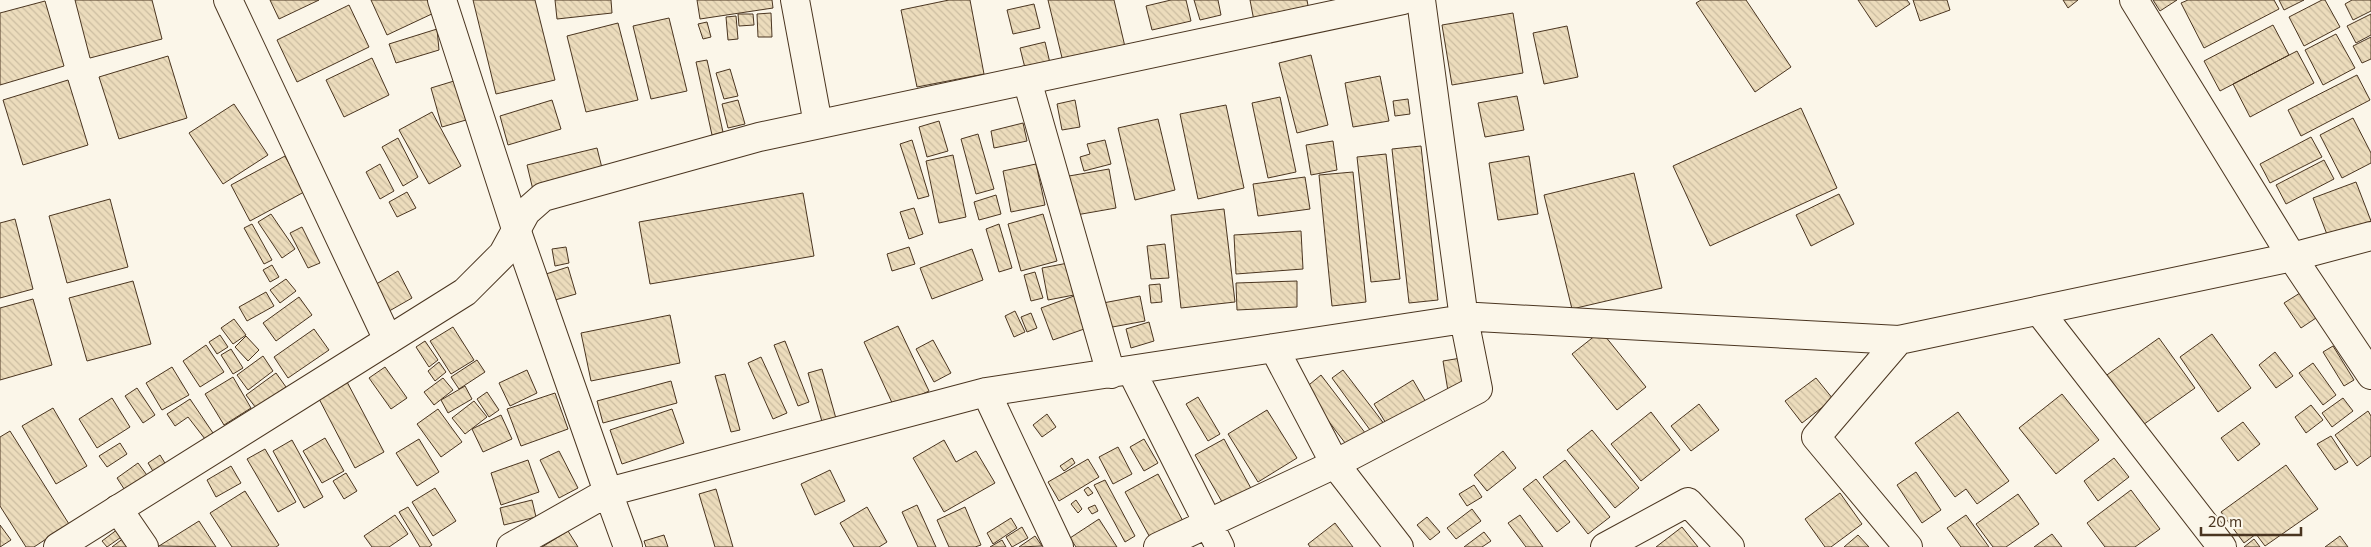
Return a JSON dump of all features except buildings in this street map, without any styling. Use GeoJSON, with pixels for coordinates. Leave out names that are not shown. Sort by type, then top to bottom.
{"type":"FeatureCollection","features":[{"type":"Feature","properties":{"kind":"street"},"geometry":{"type":"LineString","coordinates":[[228,0],[388,340]]}},
{"type":"Feature","properties":{"kind":"street"},"geometry":{"type":"LineString","coordinates":[[442,0],[516,229],[628,547]]}},
{"type":"Feature","properties":{"kind":"street"},"geometry":{"type":"LineString","coordinates":[[795,0],[818,124]]}},
{"type":"Feature","properties":{"kind":"street"},"geometry":{"type":"LineString","coordinates":[[58,547],[465,292],[504,254],[526,212],[543,197],[759,137],[1403,0]]}},
{"type":"Feature","properties":{"kind":"street"},"geometry":{"type":"LineString","coordinates":[[1158,547],[1214,535],[1335,464],[1478,389],[1464,319],[1421,0]]}},
{"type":"Feature","properties":{"kind":"street"},"geometry":{"type":"LineString","coordinates":[[2134,0],[2292,257],[2371,375]]}},
{"type":"Feature","properties":{"kind":"street"},"geometry":{"type":"LineString","coordinates":[[1027,80],[1121,372],[1214,535]]}},
{"type":"Feature","properties":{"kind":"street"},"geometry":{"type":"LineString","coordinates":[[511,547],[608,492],[986,392],[1477,317],[1899,340],[2292,257],[2371,236]]}},
{"type":"Feature","properties":{"kind":"street"},"geometry":{"type":"LineString","coordinates":[[2039,310],[2222,547]]}},
{"type":"Feature","properties":{"kind":"street"},"geometry":{"type":"LineString","coordinates":[[1899,340],[1816,437],[1908,547]]}},
{"type":"Feature","properties":{"kind":"street"},"geometry":{"type":"LineString","coordinates":[[1274,348],[1335,464],[1399,547]]}},
{"type":"Feature","properties":{"kind":"street"},"geometry":{"type":"LineString","coordinates":[[986,392],[1059,547]]}},
{"type":"Feature","properties":{"kind":"street"},"geometry":{"type":"LineString","coordinates":[[1605,547],[1688,502],[1730,547]]}},
{"type":"Feature","properties":{"kind":"street"},"geometry":{"type":"LineString","coordinates":[[118,509],[144,547]]}}]}
